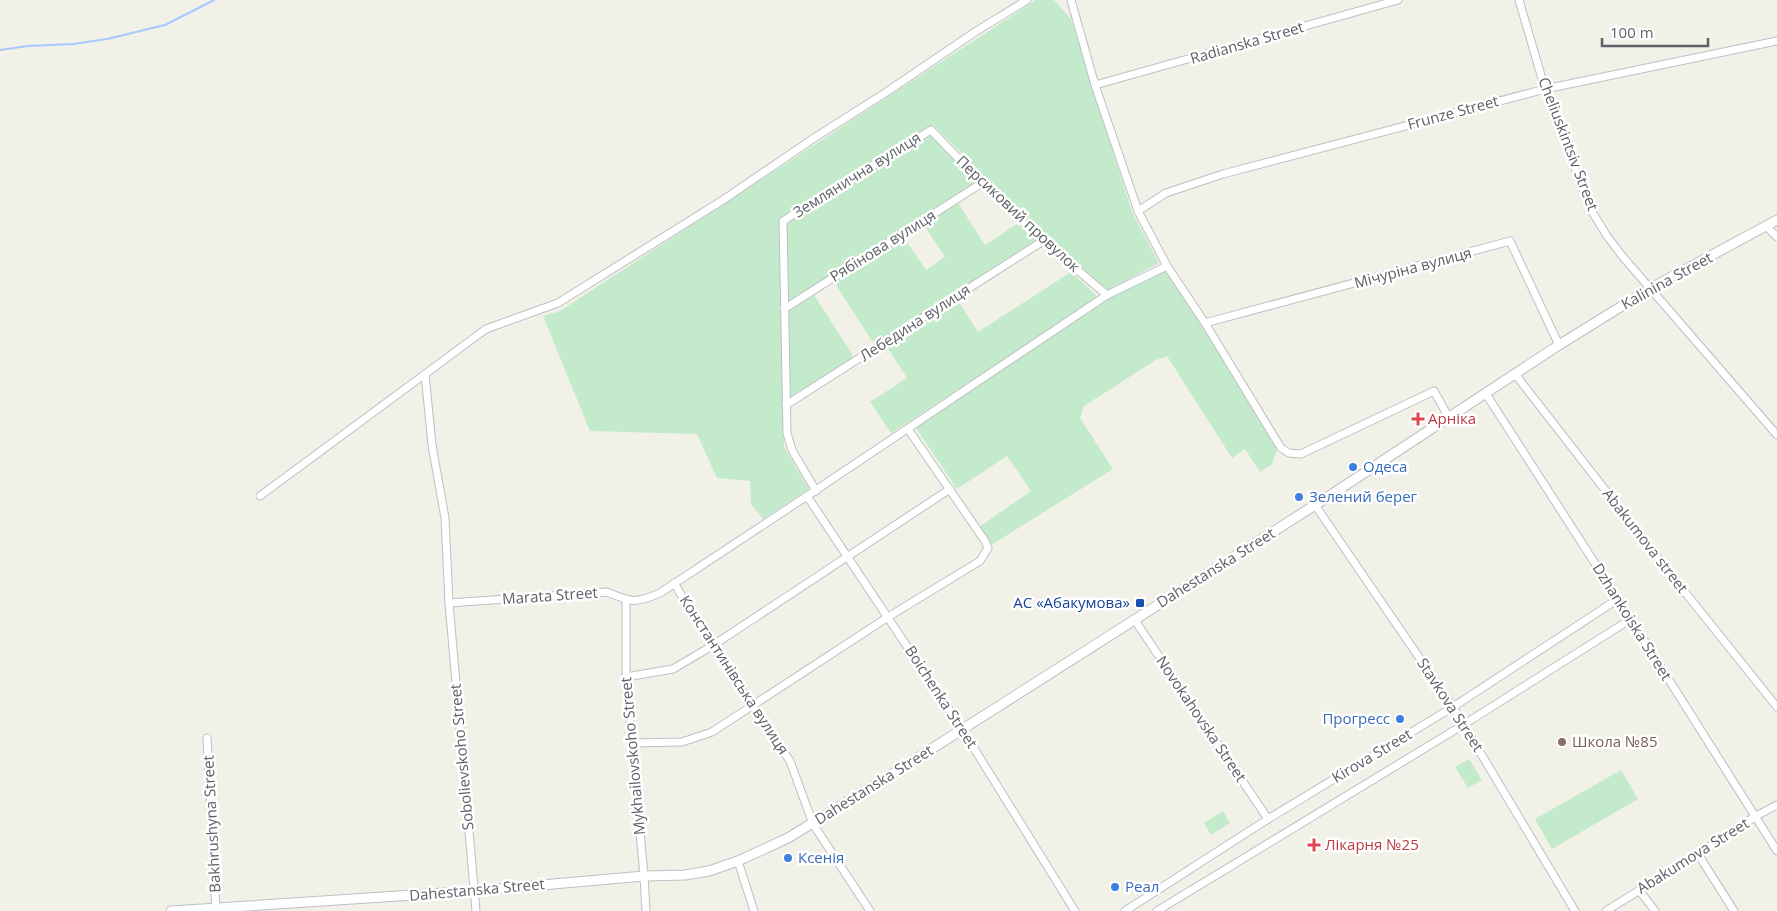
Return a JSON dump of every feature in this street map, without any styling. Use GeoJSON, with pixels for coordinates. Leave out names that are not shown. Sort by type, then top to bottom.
{"type":"FeatureCollection","features":[{"type":"Feature","properties":{"kind":"street"},"geometry":{"type":"LineString","coordinates":[[260,496],[486,328],[558,303],[723,200],[814,138],[886,94],[975,32],[1027,0]]}},
{"type":"Feature","properties":{"kind":"street"},"geometry":{"type":"LineString","coordinates":[[1070,0],[1095,85],[1138,212],[1167,266],[1281,448],[1289,453],[1300,454],[1434,390],[1449,418]]}},
{"type":"Feature","properties":{"kind":"street","name":"Radianska Street"},"geometry":{"type":"LineString","coordinates":[[1095,85],[1398,0]]}},
{"type":"Feature","properties":{"kind":"street","name":"Cheliuskintsiv Street"},"geometry":{"type":"LineString","coordinates":[[1520,0],[1545,89],[1591,210],[1623,257],[1777,435]]}},
{"type":"Feature","properties":{"kind":"street","name":"Frunze Street"},"geometry":{"type":"LineString","coordinates":[[1138,212],[1166,193],[1223,174],[1545,89],[1777,41]]}},
{"type":"Feature","properties":{"kind":"street","name":"Персиковий провулок"},"geometry":{"type":"LineString","coordinates":[[931,130],[982,183],[1043,241],[1107,295]]}},
{"type":"Feature","properties":{"kind":"street","name":"Землянична вулиця"},"geometry":{"type":"LineString","coordinates":[[784,309],[783,221],[931,130]]}},
{"type":"Feature","properties":{"kind":"street","name":"Рябінова вулиця"},"geometry":{"type":"LineString","coordinates":[[784,309],[982,183]]}},
{"type":"Feature","properties":{"kind":"street","name":"Kalinina Street"},"geometry":{"type":"LineString","coordinates":[[1515,374],[1651,288],[1768,227],[1777,220]]}},
{"type":"Feature","properties":{"kind":"street"},"geometry":{"type":"LineString","coordinates":[[1768,227],[1777,237]]}},
{"type":"Feature","properties":{"kind":"street","name":"Лебедина вулиця"},"geometry":{"type":"LineString","coordinates":[[786,405],[1043,241]]}},
{"type":"Feature","properties":{"kind":"street","name":"Мічуріна вулиця"},"geometry":{"type":"LineString","coordinates":[[1204,323],[1510,241],[1559,345]]}},
{"type":"Feature","properties":{"kind":"street"},"geometry":{"type":"LineString","coordinates":[[807,496],[1107,295],[1167,266]]}},
{"type":"Feature","properties":{"kind":"street"},"geometry":{"type":"LineString","coordinates":[[784,309],[787,432],[792,450],[816,491]]}},
{"type":"Feature","properties":{"kind":"street","name":"Sobolievskoho Street"},"geometry":{"type":"LineString","coordinates":[[425,374],[432,445],[445,518],[449,603],[476,911]]}},
{"type":"Feature","properties":{"kind":"street","name":"Dahestanska Street"},"geometry":{"type":"LineString","coordinates":[[171,911],[216,910],[644,876],[685,875],[709,871],[738,861],[813,824],[1315,505],[1515,374]]}},
{"type":"Feature","properties":{"kind":"street","name":"Abakumova street"},"geometry":{"type":"LineString","coordinates":[[1515,374],[1672,576],[1777,707]]}},
{"type":"Feature","properties":{"kind":"street","name":"Dzhankoiska Street"},"geometry":{"type":"LineString","coordinates":[[1486,394],[1777,851]]}},
{"type":"Feature","properties":{"kind":"street"},"geometry":{"type":"LineString","coordinates":[[632,743],[682,742],[712,732],[888,617],[980,561],[988,548],[985,541],[908,428]]}},
{"type":"Feature","properties":{"kind":"street"},"geometry":{"type":"LineString","coordinates":[[626,677],[673,670],[950,489]]}},
{"type":"Feature","properties":{"kind":"street","name":"Marata Street"},"geometry":{"type":"LineString","coordinates":[[449,603],[607,592],[631,602],[647,599],[807,496]]}},
{"type":"Feature","properties":{"kind":"street","name":"Boichenka Street"},"geometry":{"type":"LineString","coordinates":[[807,496],[962,729],[1075,911]]}},
{"type":"Feature","properties":{"kind":"street","name":"Stavkova Street"},"geometry":{"type":"LineString","coordinates":[[1315,505],[1453,707],[1575,911]]}},
{"type":"Feature","properties":{"kind":"street","name":"Константинівська вулиця"},"geometry":{"type":"LineString","coordinates":[[674,583],[712,646],[790,761],[813,824],[870,911]]}},
{"type":"Feature","properties":{"kind":"street","name":"Kirova Street"},"geometry":{"type":"LineString","coordinates":[[1125,911],[1268,819],[1453,707],[1618,599]]}},
{"type":"Feature","properties":{"kind":"street","name":"Mykhailovskoho Street"},"geometry":{"type":"LineString","coordinates":[[626,600],[626,677],[646,911]]}},
{"type":"Feature","properties":{"kind":"street","name":"Novokahovska Street"},"geometry":{"type":"LineString","coordinates":[[1134,619],[1268,819]]}},
{"type":"Feature","properties":{"kind":"street","name":"Kirova Street"},"geometry":{"type":"LineString","coordinates":[[1157,911],[1463,725],[1631,619]]}},
{"type":"Feature","properties":{"kind":"street","name":"Bakhrushyna Street"},"geometry":{"type":"LineString","coordinates":[[207,738],[216,910]]}},
{"type":"Feature","properties":{"kind":"street","name":"Abakumova Street"},"geometry":{"type":"LineString","coordinates":[[1606,911],[1756,816],[1777,805]]}},
{"type":"Feature","properties":{"kind":"street"},"geometry":{"type":"LineString","coordinates":[[1698,854],[1734,911]]}},
{"type":"Feature","properties":{"kind":"street"},"geometry":{"type":"LineString","coordinates":[[738,861],[754,911]]}},
{"type":"Feature","properties":{"kind":"street"},"geometry":{"type":"LineString","coordinates":[[1639,890],[1655,911]]}},
{"type":"Feature","properties":{"kind":"green space"},"geometry":{"type":"Polygon","coordinates":[[[1036,0],[1054,0],[1071,19],[1132,212],[1159,263],[1108,290],[1046,238],[933,125],[780,218],[784,447],[809,489],[763,519],[751,504],[750,481],[717,478],[697,434],[590,431],[543,316],[560,311],[1036,0]]]}},
{"type":"Feature","properties":{"kind":"green space"},"geometry":{"type":"Polygon","coordinates":[[[931,133],[977,183],[785,305],[785,224],[931,133]]]}},
{"type":"Feature","properties":{"kind":"green space"},"geometry":{"type":"Polygon","coordinates":[[[958,203],[985,245],[1017,224],[1036,241],[877,343],[872,341],[834,282],[904,238],[926,270],[945,257],[924,225],[958,203]]]}},
{"type":"Feature","properties":{"kind":"green space"},"geometry":{"type":"Polygon","coordinates":[[[1166,269],[1278,447],[1272,464],[1260,472],[1245,449],[1232,458],[1167,356],[1156,360],[1084,406],[1080,418],[1113,469],[991,545],[980,527],[1031,491],[1007,456],[957,489],[916,428],[1105,299],[1166,269]]]}},
{"type":"Feature","properties":{"kind":"green space"},"geometry":{"type":"Polygon","coordinates":[[[1071,272],[1096,295],[1094,301],[891,433],[870,402],[907,378],[887,347],[958,301],[978,332],[1071,272]]]}},
{"type":"Feature","properties":{"kind":"green space"},"geometry":{"type":"Polygon","coordinates":[[[814,295],[852,354],[851,360],[789,400],[785,313],[814,295]]]}},
{"type":"Feature","properties":{"kind":"green space"},"geometry":{"type":"Polygon","coordinates":[[[1469,759],[1482,780],[1468,788],[1455,767],[1469,759]]]}},
{"type":"Feature","properties":{"kind":"green space"},"geometry":{"type":"Polygon","coordinates":[[[1621,770],[1638,799],[1552,849],[1535,819],[1621,770]]]}},
{"type":"Feature","properties":{"kind":"green space"},"geometry":{"type":"Polygon","coordinates":[[[1223,811],[1230,823],[1211,835],[1204,823],[1223,811]]]}},
{"type":"Feature","properties":{"kind":"waterway"},"geometry":{"type":"LineString","coordinates":[[0,50],[107,39],[165,25],[214,0]]}},
{"type":"Feature","properties":{"kind":"place","name":"Арніка"},"geometry":{"type":"Point","coordinates":[1418,419]}},
{"type":"Feature","properties":{"kind":"place","name":"Одеса"},"geometry":{"type":"Point","coordinates":[1353,467]}},
{"type":"Feature","properties":{"kind":"place","name":"Зелений берег"},"geometry":{"type":"Point","coordinates":[1299,497]}},
{"type":"Feature","properties":{"kind":"place","name":"АС «Абакумова»"},"geometry":{"type":"Point","coordinates":[1140,603]}},
{"type":"Feature","properties":{"kind":"place","name":"Прогресс"},"geometry":{"type":"Point","coordinates":[1400,719]}},
{"type":"Feature","properties":{"kind":"place","name":"Школа №85"},"geometry":{"type":"Point","coordinates":[1562,742]}},
{"type":"Feature","properties":{"kind":"place","name":"Лікарня №25"},"geometry":{"type":"Point","coordinates":[1314,845]}},
{"type":"Feature","properties":{"kind":"place","name":"Ксенія"},"geometry":{"type":"Point","coordinates":[788,858]}},
{"type":"Feature","properties":{"kind":"place","name":"Реал"},"geometry":{"type":"Point","coordinates":[1115,887]}}]}
